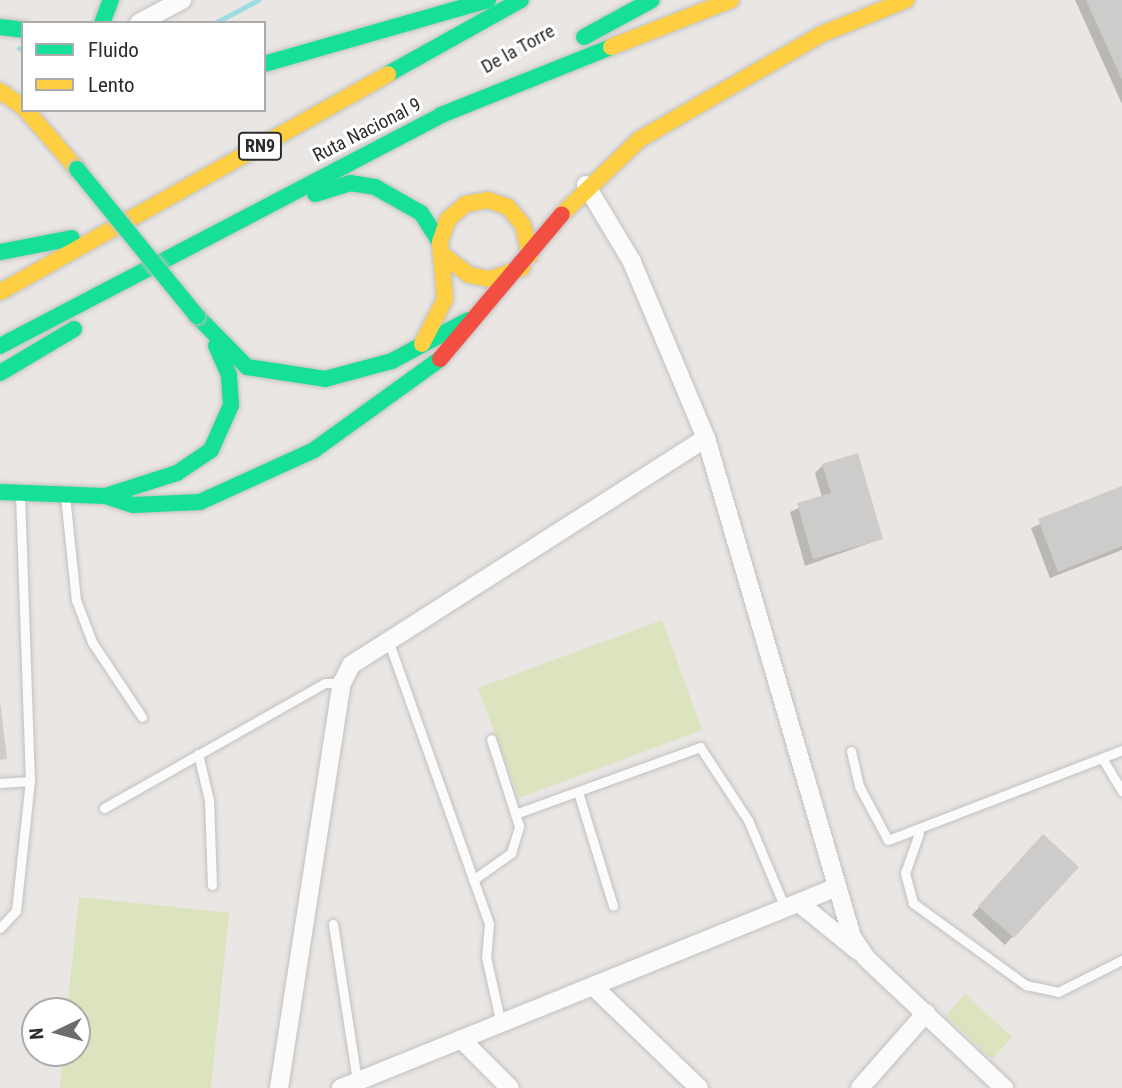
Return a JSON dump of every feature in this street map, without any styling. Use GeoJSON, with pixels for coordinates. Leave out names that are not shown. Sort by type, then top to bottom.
{"type":"FeatureCollection","features":[{"type":"Feature","properties":{"kind":"main road"},"geometry":{"type":"LineString","coordinates":[[266,63],[488,0]]}},
{"type":"Feature","properties":{"kind":"main road","name":"Ruta Nacional 9"},"geometry":{"type":"LineString","coordinates":[[0,292],[521,0]]}},
{"type":"Feature","properties":{"kind":"main road","name":"De la Torre"},"geometry":{"type":"LineString","coordinates":[[441,115],[652,0]]}},
{"type":"Feature","properties":{"kind":"main road","name":"Ruta Nacional 9"},"geometry":{"type":"LineString","coordinates":[[0,346],[441,115],[731,0]]}},
{"type":"Feature","properties":{"kind":"main road"},"geometry":{"type":"LineString","coordinates":[[0,492],[20,495],[104,496],[133,505],[200,502],[262,478],[390,405],[489,309],[586,185],[663,122],[822,34],[906,0]]}},
{"type":"Feature","properties":{"kind":"main road"},"geometry":{"type":"LineString","coordinates":[[103,21],[110,4]]}},
{"type":"Feature","properties":{"kind":"main road"},"geometry":{"type":"LineString","coordinates":[[110,4],[118,21]]}},
{"type":"Feature","properties":{"kind":"main road"},"geometry":{"type":"LineString","coordinates":[[0,27],[21,30]]}},
{"type":"Feature","properties":{"kind":"main road"},"geometry":{"type":"LineString","coordinates":[[0,91],[21,107]]}},
{"type":"Feature","properties":{"kind":"main road"},"geometry":{"type":"LineString","coordinates":[[27,112],[77,169],[215,339],[247,367],[295,378],[354,375],[418,349],[489,309]]}},
{"type":"Feature","properties":{"kind":"main road"},"geometry":{"type":"LineString","coordinates":[[260,209],[350,183],[375,187],[421,213],[442,249],[469,275],[490,279],[527,261]]}},
{"type":"Feature","properties":{"kind":"main road"},"geometry":{"type":"LineString","coordinates":[[418,349],[445,299],[442,249],[448,219],[466,204],[488,200],[508,207],[523,225],[527,261]]}},
{"type":"Feature","properties":{"kind":"main road"},"geometry":{"type":"LineString","coordinates":[[0,252],[51,245],[132,216]]}},
{"type":"Feature","properties":{"kind":"main road"},"geometry":{"type":"LineString","coordinates":[[0,373],[131,295],[195,245]]}},
{"type":"Feature","properties":{"kind":"main road"},"geometry":{"type":"LineString","coordinates":[[104,496],[177,473],[217,443],[231,405],[215,339]]}},
{"type":"Feature","properties":{"kind":"street"},"geometry":{"type":"LineString","coordinates":[[143,21],[181,0]]}},
{"type":"Feature","properties":{"kind":"street"},"geometry":{"type":"LineString","coordinates":[[586,185],[653,308],[706,438],[837,887],[866,958]]}},
{"type":"Feature","properties":{"kind":"street"},"geometry":{"type":"LineString","coordinates":[[279,1088],[342,683],[351,665],[387,639],[706,438]]}},
{"type":"Feature","properties":{"kind":"street"},"geometry":{"type":"LineString","coordinates":[[349,1085],[837,887]]}},
{"type":"Feature","properties":{"kind":"street"},"geometry":{"type":"LineString","coordinates":[[792,906],[866,958],[1004,1088]]}},
{"type":"Feature","properties":{"kind":"street"},"geometry":{"type":"LineString","coordinates":[[593,986],[695,1087]]}},
{"type":"Feature","properties":{"kind":"street"},"geometry":{"type":"LineString","coordinates":[[860,1088],[926,1013]]}},
{"type":"Feature","properties":{"kind":"street"},"geometry":{"type":"LineString","coordinates":[[461,1040],[510,1088]]}},
{"type":"Feature","properties":{"kind":"lane"},"geometry":{"type":"LineString","coordinates":[[65,494],[76,600],[92,642],[142,717]]}},
{"type":"Feature","properties":{"kind":"lane"},"geometry":{"type":"LineString","coordinates":[[0,928],[16,911],[30,781],[20,495]]}},
{"type":"Feature","properties":{"kind":"lane"},"geometry":{"type":"LineString","coordinates":[[387,639],[489,924],[486,957],[501,1024]]}},
{"type":"Feature","properties":{"kind":"lane"},"geometry":{"type":"LineString","coordinates":[[104,808],[325,683],[342,683]]}},
{"type":"Feature","properties":{"kind":"lane"},"geometry":{"type":"LineString","coordinates":[[473,880],[511,853],[515,814],[491,739]]}},
{"type":"Feature","properties":{"kind":"lane"},"geometry":{"type":"LineString","coordinates":[[515,814],[700,747],[748,820],[792,906]]}},
{"type":"Feature","properties":{"kind":"lane"},"geometry":{"type":"LineString","coordinates":[[850,751],[859,786],[888,841],[919,832],[1122,750]]}},
{"type":"Feature","properties":{"kind":"lane"},"geometry":{"type":"LineString","coordinates":[[198,754],[209,800],[212,885]]}},
{"type":"Feature","properties":{"kind":"lane"},"geometry":{"type":"LineString","coordinates":[[1102,758],[1122,791]]}},
{"type":"Feature","properties":{"kind":"lane"},"geometry":{"type":"LineString","coordinates":[[0,783],[30,781]]}},
{"type":"Feature","properties":{"kind":"lane"},"geometry":{"type":"LineString","coordinates":[[578,792],[612,906]]}},
{"type":"Feature","properties":{"kind":"lane"},"geometry":{"type":"LineString","coordinates":[[919,832],[905,873],[913,903],[1026,985],[1058,992],[1122,960]]}},
{"type":"Feature","properties":{"kind":"lane"},"geometry":{"type":"LineString","coordinates":[[333,924],[349,1085]]}},
{"type":"Feature","properties":{"kind":"green space"},"geometry":{"type":"Polygon","coordinates":[[[662,620],[702,730],[519,798],[478,688],[662,620]]]}},
{"type":"Feature","properties":{"kind":"green space"},"geometry":{"type":"Polygon","coordinates":[[[79,897],[229,913],[211,1088],[60,1088],[62,1067],[91,1067],[91,997],[68,997],[79,897]]]}},
{"type":"Feature","properties":{"kind":"green space"},"geometry":{"type":"Polygon","coordinates":[[[965,994],[1012,1037],[992,1059],[946,1016],[965,994]]]}},
{"type":"Feature","properties":{"kind":"building"},"geometry":{"type":"Polygon","coordinates":[[[1086,0],[1122,0],[1122,80],[1086,0]]]}},
{"type":"Feature","properties":{"kind":"building"},"geometry":{"type":"Polygon","coordinates":[[[858,453],[883,539],[813,559],[797,503],[831,493],[822,464],[858,453]]]}},
{"type":"Feature","properties":{"kind":"building"},"geometry":{"type":"Polygon","coordinates":[[[1122,486],[1122,546],[1058,572],[1038,519],[1122,486]]]}},
{"type":"Feature","properties":{"kind":"building"},"geometry":{"type":"Polygon","coordinates":[[[0,701],[7,759],[0,760],[0,701]]]}},
{"type":"Feature","properties":{"kind":"building"},"geometry":{"type":"Polygon","coordinates":[[[1043,834],[1079,867],[1014,938],[978,906],[1043,834]]]}},
{"type":"Feature","properties":{"kind":"waterway"},"geometry":{"type":"LineString","coordinates":[[219,21],[258,0]]}},
{"type":"Feature","properties":{"kind":"traffic: fast"},"geometry":{"type":"LineString","coordinates":[[103,21],[111,0]]}},
{"type":"Feature","properties":{"kind":"traffic: fast"},"geometry":{"type":"LineString","coordinates":[[266,63],[488,0]]}},
{"type":"Feature","properties":{"kind":"traffic: fast"},"geometry":{"type":"LineString","coordinates":[[388,74],[521,0]]}},
{"type":"Feature","properties":{"kind":"traffic: fast"},"geometry":{"type":"LineString","coordinates":[[584,37],[652,0]]}},
{"type":"Feature","properties":{"kind":"traffic: fast"},"geometry":{"type":"LineString","coordinates":[[0,27],[21,30]]}},
{"type":"Feature","properties":{"kind":"traffic: fast"},"geometry":{"type":"LineString","coordinates":[[0,346],[441,115],[611,47]]}},
{"type":"Feature","properties":{"kind":"traffic: fast"},"geometry":{"type":"LineString","coordinates":[[77,169],[197,316]]}},
{"type":"Feature","properties":{"kind":"traffic: fast"},"geometry":{"type":"LineString","coordinates":[[315,194],[350,183],[375,187],[421,213],[440,242]]}},
{"type":"Feature","properties":{"kind":"traffic: fast"},"geometry":{"type":"LineString","coordinates":[[0,252],[72,238]]}},
{"type":"Feature","properties":{"kind":"traffic: fast"},"geometry":{"type":"LineString","coordinates":[[197,316],[247,367],[325,379],[392,361],[468,320]]}},
{"type":"Feature","properties":{"kind":"traffic: fast"},"geometry":{"type":"LineString","coordinates":[[0,373],[74,329]]}},
{"type":"Feature","properties":{"kind":"traffic: fast"},"geometry":{"type":"LineString","coordinates":[[105,496],[177,473],[211,450],[231,405],[229,375],[216,346]]}},
{"type":"Feature","properties":{"kind":"traffic: fast"},"geometry":{"type":"LineString","coordinates":[[0,492],[105,496],[133,505],[200,502],[314,450],[440,359]]}},
{"type":"Feature","properties":{"kind":"traffic: slow"},"geometry":{"type":"LineString","coordinates":[[611,47],[731,0]]}},
{"type":"Feature","properties":{"kind":"traffic: slow"},"geometry":{"type":"LineString","coordinates":[[562,214],[640,139],[822,34],[906,0]]}},
{"type":"Feature","properties":{"kind":"traffic: slow"},"geometry":{"type":"LineString","coordinates":[[0,292],[388,74]]}},
{"type":"Feature","properties":{"kind":"traffic: slow"},"geometry":{"type":"LineString","coordinates":[[0,91],[21,106]]}},
{"type":"Feature","properties":{"kind":"traffic: slow"},"geometry":{"type":"LineString","coordinates":[[28,112],[77,169]]}},
{"type":"Feature","properties":{"kind":"traffic: slow"},"geometry":{"type":"LineString","coordinates":[[422,344],[445,299],[440,242],[448,219],[466,204],[488,200],[508,207],[523,225],[530,255]]}},
{"type":"Feature","properties":{"kind":"traffic: slow"},"geometry":{"type":"LineString","coordinates":[[444,256],[469,275],[490,279],[522,268]]}},
{"type":"Feature","properties":{"kind":"traffic: jam"},"geometry":{"type":"LineString","coordinates":[[440,359],[562,214]]}}]}
